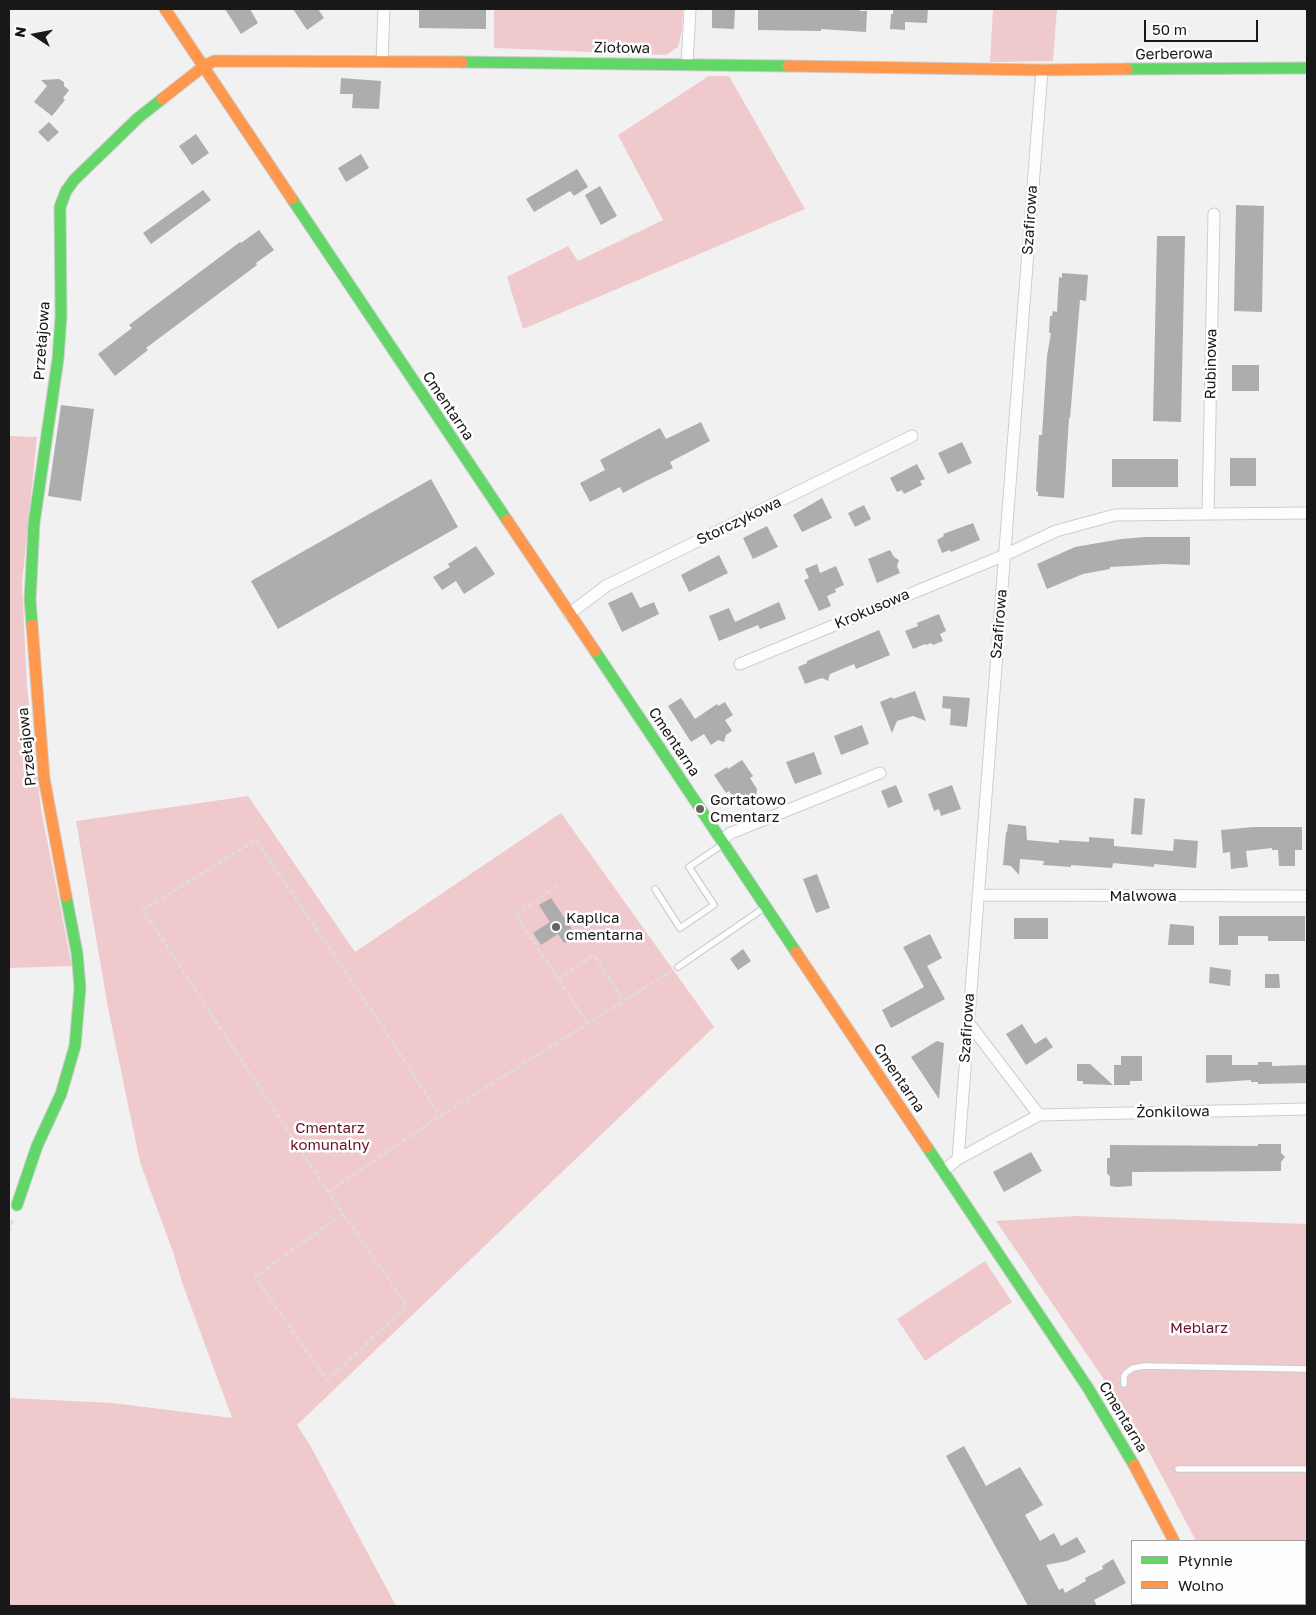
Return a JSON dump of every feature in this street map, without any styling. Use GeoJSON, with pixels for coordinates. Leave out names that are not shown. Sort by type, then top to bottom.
{"type":"FeatureCollection","features":[{"type":"Feature","properties":{"kind":"street","name":"Cmentarna"},"geometry":{"type":"LineString","coordinates":[[165,9],[1088,1388],[1128,1454],[1173,1540]]}},
{"type":"Feature","properties":{"kind":"street"},"geometry":{"type":"LineString","coordinates":[[382,61],[384,9]]}},
{"type":"Feature","properties":{"kind":"street"},"geometry":{"type":"LineString","coordinates":[[687,64],[690,9]]}},
{"type":"Feature","properties":{"kind":"street","name":"Ziołowa"},"geometry":{"type":"LineString","coordinates":[[204,66],[214,61],[382,61],[1042,70]]}},
{"type":"Feature","properties":{"kind":"street","name":"Przełajowa"},"geometry":{"type":"LineString","coordinates":[[17,1205],[37,1146],[61,1094],[68,1071],[75,1046],[80,987],[77,953],[44,778],[30,600],[34,523],[58,359],[61,316],[60,207],[66,191],[74,180],[138,118],[204,66]]}},
{"type":"Feature","properties":{"kind":"street","name":"Gerberowa"},"geometry":{"type":"LineString","coordinates":[[1042,70],[1307,68]]}},
{"type":"Feature","properties":{"kind":"street","name":"Szafirowa"},"geometry":{"type":"LineString","coordinates":[[958,1159],[1042,70]]}},
{"type":"Feature","properties":{"kind":"street","name":"Rubinowa"},"geometry":{"type":"LineString","coordinates":[[1208,514],[1214,214]]}},
{"type":"Feature","properties":{"kind":"street","name":"Storczykowa"},"geometry":{"type":"LineString","coordinates":[[569,614],[606,586],[912,436]]}},
{"type":"Feature","properties":{"kind":"street"},"geometry":{"type":"LineString","coordinates":[[1005,555],[1056,531],[1114,515],[1307,513]]}},
{"type":"Feature","properties":{"kind":"street","name":"Krokusowa"},"geometry":{"type":"LineString","coordinates":[[740,664],[1005,555]]}},
{"type":"Feature","properties":{"kind":"street"},"geometry":{"type":"LineString","coordinates":[[723,842],[732,833],[880,774]]}},
{"type":"Feature","properties":{"kind":"street","name":"Malwowa"},"geometry":{"type":"LineString","coordinates":[[978,895],[1307,896]]}},
{"type":"Feature","properties":{"kind":"street"},"geometry":{"type":"LineString","coordinates":[[968,1022],[1038,1115]]}},
{"type":"Feature","properties":{"kind":"street","name":"Żonkilowa"},"geometry":{"type":"LineString","coordinates":[[958,1159],[1038,1115],[1307,1109]]}},
{"type":"Feature","properties":{"kind":"street"},"geometry":{"type":"LineString","coordinates":[[943,1171],[958,1159]]}},
{"type":"Feature","properties":{"kind":"lane"},"geometry":{"type":"LineString","coordinates":[[655,889],[680,928],[714,905],[689,866],[723,842]]}},
{"type":"Feature","properties":{"kind":"lane"},"geometry":{"type":"LineString","coordinates":[[678,967],[766,906]]}},
{"type":"Feature","properties":{"kind":"lane"},"geometry":{"type":"LineString","coordinates":[[1124,1384],[1126,1373],[1133,1368],[1145,1366],[1307,1368]]}},
{"type":"Feature","properties":{"kind":"lane"},"geometry":{"type":"LineString","coordinates":[[1178,1469],[1307,1469]]}},
{"type":"Feature","properties":{"kind":"path"},"geometry":{"type":"LineString","coordinates":[[343,1214],[255,1277],[327,1380],[407,1306],[328,1192],[143,910],[256,840],[386,1032],[440,1116]]}},
{"type":"Feature","properties":{"kind":"path"},"geometry":{"type":"LineString","coordinates":[[556,886],[516,915],[588,1024]]}},
{"type":"Feature","properties":{"kind":"path"},"geometry":{"type":"LineString","coordinates":[[558,979],[594,955],[624,1001]]}},
{"type":"Feature","properties":{"kind":"path"},"geometry":{"type":"LineString","coordinates":[[328,1192],[440,1116],[678,967]]}},
{"type":"Feature","properties":{"kind":"green space"},"geometry":{"type":"Polygon","coordinates":[[[494,9],[683,9],[682,30],[678,47],[666,55],[494,48],[494,9]]]}},
{"type":"Feature","properties":{"kind":"green space"},"geometry":{"type":"Polygon","coordinates":[[[993,9],[1057,9],[1053,61],[990,62],[993,9]]]}},
{"type":"Feature","properties":{"kind":"green space"},"geometry":{"type":"Polygon","coordinates":[[[709,76],[729,76],[805,209],[523,329],[507,277],[568,246],[578,261],[663,220],[618,135],[709,76]]]}},
{"type":"Feature","properties":{"kind":"green space"},"geometry":{"type":"Polygon","coordinates":[[[9,436],[37,437],[22,583],[27,686],[41,809],[72,966],[9,968],[9,436]]]}},
{"type":"Feature","properties":{"kind":"green space","name":"Cmentarz komunalny"},"geometry":{"type":"Polygon","coordinates":[[[248,796],[355,952],[561,813],[714,1027],[297,1425],[311,1447],[396,1606],[9,1606],[9,1398],[113,1403],[232,1418],[140,1162],[108,1008],[76,821],[248,796]]]}},
{"type":"Feature","properties":{"kind":"green space","name":"Meblarz"},"geometry":{"type":"Polygon","coordinates":[[[1076,1216],[1307,1224],[1307,1606],[1229,1606],[1306,1605],[1306,1540],[1195,1540],[1147,1448],[1107,1384],[996,1221],[1076,1216]]]}},
{"type":"Feature","properties":{"kind":"green space"},"geometry":{"type":"Polygon","coordinates":[[[985,1261],[1012,1302],[925,1361],[897,1319],[985,1261]]]}},
{"type":"Feature","properties":{"kind":"building"},"geometry":{"type":"Polygon","coordinates":[[[225,9],[250,9],[258,23],[241,34],[225,9]]]}},
{"type":"Feature","properties":{"kind":"building"},"geometry":{"type":"Polygon","coordinates":[[[293,9],[318,9],[324,18],[307,30],[293,9]]]}},
{"type":"Feature","properties":{"kind":"building"},"geometry":{"type":"Polygon","coordinates":[[[419,9],[486,10],[486,29],[419,28],[419,9]]]}},
{"type":"Feature","properties":{"kind":"building"},"geometry":{"type":"Polygon","coordinates":[[[712,9],[735,9],[734,29],[712,28],[712,9]]]}},
{"type":"Feature","properties":{"kind":"building"},"geometry":{"type":"Polygon","coordinates":[[[758,9],[860,9],[860,11],[867,11],[866,32],[821,29],[821,31],[758,30],[758,9]]]}},
{"type":"Feature","properties":{"kind":"building"},"geometry":{"type":"Polygon","coordinates":[[[893,9],[928,9],[927,23],[905,22],[905,30],[890,29],[893,9]]]}},
{"type":"Feature","properties":{"kind":"building"},"geometry":{"type":"Polygon","coordinates":[[[341,78],[381,81],[379,109],[352,108],[353,94],[340,94],[341,78]]]}},
{"type":"Feature","properties":{"kind":"building"},"geometry":{"type":"Polygon","coordinates":[[[59,79],[64,82],[64,86],[69,90],[63,98],[65,100],[52,116],[34,102],[47,86],[41,80],[59,79]]]}},
{"type":"Feature","properties":{"kind":"building"},"geometry":{"type":"Polygon","coordinates":[[[49,122],[59,132],[48,142],[38,132],[49,122]]]}},
{"type":"Feature","properties":{"kind":"building"},"geometry":{"type":"Polygon","coordinates":[[[196,134],[209,153],[192,165],[179,146],[196,134]]]}},
{"type":"Feature","properties":{"kind":"building"},"geometry":{"type":"Polygon","coordinates":[[[361,154],[369,168],[346,182],[338,168],[361,154]]]}},
{"type":"Feature","properties":{"kind":"building"},"geometry":{"type":"Polygon","coordinates":[[[577,169],[588,187],[574,196],[570,191],[534,212],[526,199],[577,169]]]}},
{"type":"Feature","properties":{"kind":"building"},"geometry":{"type":"Polygon","coordinates":[[[600,186],[617,216],[601,225],[585,195],[600,186]]]}},
{"type":"Feature","properties":{"kind":"building"},"geometry":{"type":"Polygon","coordinates":[[[203,190],[211,200],[151,244],[143,233],[203,190]]]}},
{"type":"Feature","properties":{"kind":"building"},"geometry":{"type":"Polygon","coordinates":[[[1236,205],[1264,206],[1262,312],[1234,311],[1236,205]]]}},
{"type":"Feature","properties":{"kind":"building"},"geometry":{"type":"Polygon","coordinates":[[[259,230],[274,250],[256,263],[257,265],[146,348],[148,350],[115,376],[98,354],[132,328],[129,325],[240,242],[259,230]]]}},
{"type":"Feature","properties":{"kind":"building"},"geometry":{"type":"Polygon","coordinates":[[[1157,236],[1185,236],[1181,422],[1153,421],[1157,236]]]}},
{"type":"Feature","properties":{"kind":"building"},"geometry":{"type":"Polygon","coordinates":[[[1062,273],[1088,275],[1086,301],[1080,300],[1064,498],[1038,496],[1036,491],[1039,435],[1042,435],[1047,356],[1051,333],[1049,333],[1050,316],[1052,316],[1053,311],[1057,312],[1059,277],[1062,278],[1062,273]]]}},
{"type":"Feature","properties":{"kind":"building"},"geometry":{"type":"Polygon","coordinates":[[[1232,365],[1259,365],[1259,391],[1232,391],[1232,365]]]}},
{"type":"Feature","properties":{"kind":"building"},"geometry":{"type":"Polygon","coordinates":[[[61,405],[94,409],[81,501],[48,496],[61,405]]]}},
{"type":"Feature","properties":{"kind":"building"},"geometry":{"type":"Polygon","coordinates":[[[701,422],[710,441],[670,462],[673,468],[623,493],[620,487],[590,502],[580,483],[605,470],[600,460],[660,428],[666,439],[701,422]]]}},
{"type":"Feature","properties":{"kind":"building"},"geometry":{"type":"Polygon","coordinates":[[[962,442],[972,463],[948,474],[938,453],[962,442]]]}},
{"type":"Feature","properties":{"kind":"building"},"geometry":{"type":"Polygon","coordinates":[[[1230,458],[1256,458],[1256,486],[1230,486],[1230,458]]]}},
{"type":"Feature","properties":{"kind":"building"},"geometry":{"type":"Polygon","coordinates":[[[1112,459],[1178,459],[1178,487],[1112,487],[1112,459]]]}},
{"type":"Feature","properties":{"kind":"building"},"geometry":{"type":"Polygon","coordinates":[[[917,464],[925,479],[920,481],[922,485],[904,494],[902,490],[897,492],[890,478],[917,464]]]}},
{"type":"Feature","properties":{"kind":"building"},"geometry":{"type":"Polygon","coordinates":[[[431,479],[458,527],[278,629],[251,581],[431,479]]]}},
{"type":"Feature","properties":{"kind":"building"},"geometry":{"type":"Polygon","coordinates":[[[822,498],[832,518],[802,532],[793,515],[822,498]]]}},
{"type":"Feature","properties":{"kind":"building"},"geometry":{"type":"Polygon","coordinates":[[[864,505],[871,519],[855,527],[848,513],[864,505]]]}},
{"type":"Feature","properties":{"kind":"building"},"geometry":{"type":"Polygon","coordinates":[[[973,523],[980,540],[951,552],[950,550],[942,553],[937,540],[944,536],[943,534],[973,523]]]}},
{"type":"Feature","properties":{"kind":"building"},"geometry":{"type":"Polygon","coordinates":[[[767,526],[778,547],[753,559],[743,538],[767,526]]]}},
{"type":"Feature","properties":{"kind":"building"},"geometry":{"type":"Polygon","coordinates":[[[1145,537],[1190,537],[1190,565],[1164,564],[1110,567],[1110,569],[1083,574],[1047,589],[1037,564],[1075,547],[1145,537]]]}},
{"type":"Feature","properties":{"kind":"building"},"geometry":{"type":"Polygon","coordinates":[[[476,546],[495,574],[464,594],[456,581],[442,590],[433,577],[450,567],[448,564],[476,546]]]}},
{"type":"Feature","properties":{"kind":"building"},"geometry":{"type":"Polygon","coordinates":[[[890,550],[894,557],[899,560],[897,566],[900,573],[877,583],[868,559],[890,550]]]}},
{"type":"Feature","properties":{"kind":"building"},"geometry":{"type":"Polygon","coordinates":[[[719,555],[728,573],[689,592],[681,575],[719,555]]]}},
{"type":"Feature","properties":{"kind":"building"},"geometry":{"type":"Polygon","coordinates":[[[817,564],[820,573],[836,566],[844,585],[835,589],[836,592],[827,596],[831,606],[819,611],[804,580],[809,578],[805,569],[817,564]]]}},
{"type":"Feature","properties":{"kind":"building"},"geometry":{"type":"Polygon","coordinates":[[[632,592],[640,608],[654,602],[659,614],[622,632],[608,603],[632,592]]]}},
{"type":"Feature","properties":{"kind":"building"},"geometry":{"type":"Polygon","coordinates":[[[779,602],[786,619],[760,629],[758,625],[719,641],[709,616],[729,608],[735,622],[779,602]]]}},
{"type":"Feature","properties":{"kind":"building"},"geometry":{"type":"Polygon","coordinates":[[[939,614],[946,631],[940,634],[943,641],[933,645],[931,643],[925,644],[913,649],[905,631],[918,626],[917,623],[939,614]]]}},
{"type":"Feature","properties":{"kind":"building"},"geometry":{"type":"Polygon","coordinates":[[[879,630],[890,655],[856,669],[854,664],[830,674],[828,681],[822,678],[805,684],[798,667],[807,663],[807,661],[879,630]]]}},
{"type":"Feature","properties":{"kind":"building"},"geometry":{"type":"Polygon","coordinates":[[[915,691],[926,721],[913,716],[897,721],[892,733],[880,702],[915,691]]]}},
{"type":"Feature","properties":{"kind":"building"},"geometry":{"type":"Polygon","coordinates":[[[943,696],[970,698],[967,727],[950,725],[951,709],[942,708],[943,696]]]}},
{"type":"Feature","properties":{"kind":"building"},"geometry":{"type":"Polygon","coordinates":[[[681,698],[695,719],[717,704],[718,706],[725,702],[733,715],[725,720],[732,731],[726,735],[724,742],[718,740],[711,745],[704,734],[691,742],[668,706],[681,698]]]}},
{"type":"Feature","properties":{"kind":"building"},"geometry":{"type":"Polygon","coordinates":[[[862,725],[869,744],[841,755],[834,736],[862,725]]]}},
{"type":"Feature","properties":{"kind":"building"},"geometry":{"type":"Polygon","coordinates":[[[814,752],[822,774],[795,784],[786,762],[814,752]]]}},
{"type":"Feature","properties":{"kind":"building"},"geometry":{"type":"Polygon","coordinates":[[[742,760],[753,776],[750,778],[757,789],[756,798],[750,802],[745,801],[738,805],[729,791],[726,793],[714,775],[742,760]]]}},
{"type":"Feature","properties":{"kind":"building"},"geometry":{"type":"Polygon","coordinates":[[[896,785],[903,802],[888,808],[881,791],[896,785]]]}},
{"type":"Feature","properties":{"kind":"building"},"geometry":{"type":"Polygon","coordinates":[[[952,785],[961,809],[941,816],[939,809],[934,811],[928,794],[952,785]]]}},
{"type":"Feature","properties":{"kind":"building"},"geometry":{"type":"Polygon","coordinates":[[[1134,798],[1145,799],[1142,835],[1131,834],[1134,798]]]}},
{"type":"Feature","properties":{"kind":"building"},"geometry":{"type":"Polygon","coordinates":[[[1008,824],[1026,826],[1027,840],[1059,843],[1059,840],[1089,842],[1089,837],[1114,839],[1114,846],[1173,851],[1174,839],[1198,841],[1196,868],[1154,864],[1154,867],[1113,863],[1112,868],[1071,865],[1071,867],[1043,865],[1044,861],[1020,859],[1019,875],[1011,866],[1003,865],[1008,824]]]}},
{"type":"Feature","properties":{"kind":"building"},"geometry":{"type":"Polygon","coordinates":[[[1253,827],[1302,827],[1302,850],[1295,850],[1295,866],[1279,866],[1278,850],[1272,850],[1272,848],[1246,851],[1248,867],[1231,869],[1230,852],[1223,853],[1221,830],[1253,827]]]}},
{"type":"Feature","properties":{"kind":"building"},"geometry":{"type":"Polygon","coordinates":[[[817,874],[830,908],[816,913],[803,879],[817,874]]]}},
{"type":"Feature","properties":{"kind":"building","name":"Kaplica cmentarna"},"geometry":{"type":"Polygon","coordinates":[[[551,898],[576,935],[564,943],[558,934],[541,945],[533,933],[550,922],[539,905],[551,898]]]}},
{"type":"Feature","properties":{"kind":"building"},"geometry":{"type":"Polygon","coordinates":[[[1219,916],[1305,916],[1305,941],[1268,941],[1268,936],[1238,936],[1238,945],[1219,945],[1219,916]]]}},
{"type":"Feature","properties":{"kind":"building"},"geometry":{"type":"Polygon","coordinates":[[[1014,918],[1048,918],[1048,939],[1014,939],[1014,918]]]}},
{"type":"Feature","properties":{"kind":"building"},"geometry":{"type":"Polygon","coordinates":[[[1170,924],[1194,926],[1194,945],[1168,945],[1170,924]]]}},
{"type":"Feature","properties":{"kind":"building"},"geometry":{"type":"Polygon","coordinates":[[[930,934],[942,958],[927,966],[945,999],[891,1028],[882,1010],[924,987],[903,947],[930,934]]]}},
{"type":"Feature","properties":{"kind":"building"},"geometry":{"type":"Polygon","coordinates":[[[743,949],[751,961],[738,970],[730,959],[743,949]]]}},
{"type":"Feature","properties":{"kind":"building"},"geometry":{"type":"Polygon","coordinates":[[[1210,967],[1231,970],[1230,986],[1209,983],[1210,967]]]}},
{"type":"Feature","properties":{"kind":"building"},"geometry":{"type":"Polygon","coordinates":[[[1265,974],[1279,974],[1280,988],[1265,988],[1265,974]]]}},
{"type":"Feature","properties":{"kind":"building"},"geometry":{"type":"Polygon","coordinates":[[[1022,1024],[1035,1044],[1046,1037],[1053,1047],[1026,1065],[1006,1034],[1022,1024]]]}},
{"type":"Feature","properties":{"kind":"building"},"geometry":{"type":"Polygon","coordinates":[[[937,1041],[944,1043],[939,1099],[911,1057],[937,1041]]]}},
{"type":"Feature","properties":{"kind":"building"},"geometry":{"type":"Polygon","coordinates":[[[1206,1055],[1232,1055],[1232,1065],[1258,1065],[1258,1062],[1272,1062],[1272,1066],[1307,1065],[1307,1083],[1258,1084],[1258,1082],[1251,1082],[1251,1080],[1206,1083],[1206,1055]]]}},
{"type":"Feature","properties":{"kind":"building"},"geometry":{"type":"Polygon","coordinates":[[[1121,1056],[1142,1056],[1142,1081],[1130,1081],[1130,1085],[1114,1085],[1114,1065],[1121,1065],[1121,1056]]]}},
{"type":"Feature","properties":{"kind":"building"},"geometry":{"type":"Polygon","coordinates":[[[1077,1064],[1090,1064],[1113,1085],[1083,1084],[1083,1081],[1077,1081],[1077,1064]]]}},
{"type":"Feature","properties":{"kind":"building"},"geometry":{"type":"Polygon","coordinates":[[[1258,1144],[1281,1144],[1281,1153],[1285,1157],[1281,1162],[1281,1171],[1132,1172],[1132,1186],[1110,1186],[1110,1177],[1107,1173],[1107,1158],[1110,1158],[1110,1145],[1258,1146],[1258,1144]]]}},
{"type":"Feature","properties":{"kind":"building"},"geometry":{"type":"Polygon","coordinates":[[[1031,1152],[1042,1171],[1004,1192],[993,1172],[1031,1152]]]}},
{"type":"Feature","properties":{"kind":"building"},"geometry":{"type":"Polygon","coordinates":[[[964,1446],[986,1486],[1020,1467],[1043,1505],[1025,1515],[1040,1541],[1054,1533],[1061,1546],[1077,1537],[1086,1552],[1067,1561],[1046,1565],[1059,1590],[1063,1588],[1065,1593],[1086,1581],[1085,1578],[1103,1569],[1102,1566],[1113,1559],[1126,1583],[1094,1600],[1097,1606],[1028,1606],[946,1456],[964,1446]]]}},
{"type":"Feature","properties":{"kind":"traffic: fast"},"geometry":{"type":"LineString","coordinates":[[462,62],[788,66]]}},
{"type":"Feature","properties":{"kind":"traffic: fast"},"geometry":{"type":"LineString","coordinates":[[1127,69],[1307,68]]}},
{"type":"Feature","properties":{"kind":"traffic: fast"},"geometry":{"type":"LineString","coordinates":[[32,625],[30,600],[34,523],[58,359],[61,316],[60,207],[66,191],[74,180],[138,118],[162,99]]}},
{"type":"Feature","properties":{"kind":"traffic: fast"},"geometry":{"type":"LineString","coordinates":[[292,199],[507,520]]}},
{"type":"Feature","properties":{"kind":"traffic: fast"},"geometry":{"type":"LineString","coordinates":[[595,651],[796,952]]}},
{"type":"Feature","properties":{"kind":"traffic: fast"},"geometry":{"type":"LineString","coordinates":[[17,1205],[37,1146],[61,1094],[75,1046],[80,987],[77,953],[66,896]]}},
{"type":"Feature","properties":{"kind":"traffic: fast"},"geometry":{"type":"LineString","coordinates":[[927,1147],[1088,1388],[1134,1465]]}},
{"type":"Feature","properties":{"kind":"traffic: slow"},"geometry":{"type":"LineString","coordinates":[[165,9],[292,199]]}},
{"type":"Feature","properties":{"kind":"traffic: slow"},"geometry":{"type":"LineString","coordinates":[[162,99],[204,66],[214,61],[462,62]]}},
{"type":"Feature","properties":{"kind":"traffic: slow"},"geometry":{"type":"LineString","coordinates":[[788,66],[1042,70],[1127,69]]}},
{"type":"Feature","properties":{"kind":"traffic: slow"},"geometry":{"type":"LineString","coordinates":[[507,520],[595,651]]}},
{"type":"Feature","properties":{"kind":"traffic: slow"},"geometry":{"type":"LineString","coordinates":[[32,625],[44,778],[66,896]]}},
{"type":"Feature","properties":{"kind":"traffic: slow"},"geometry":{"type":"LineString","coordinates":[[796,952],[927,1147]]}},
{"type":"Feature","properties":{"kind":"traffic: slow"},"geometry":{"type":"LineString","coordinates":[[1134,1465],[1173,1540]]}},
{"type":"Feature","properties":{"kind":"place","name":"Gortatowo Cmentarz"},"geometry":{"type":"Point","coordinates":[700,809]}},
{"type":"Feature","properties":{"kind":"place","name":"Kaplica cmentarna"},"geometry":{"type":"Point","coordinates":[556,927]}}]}
